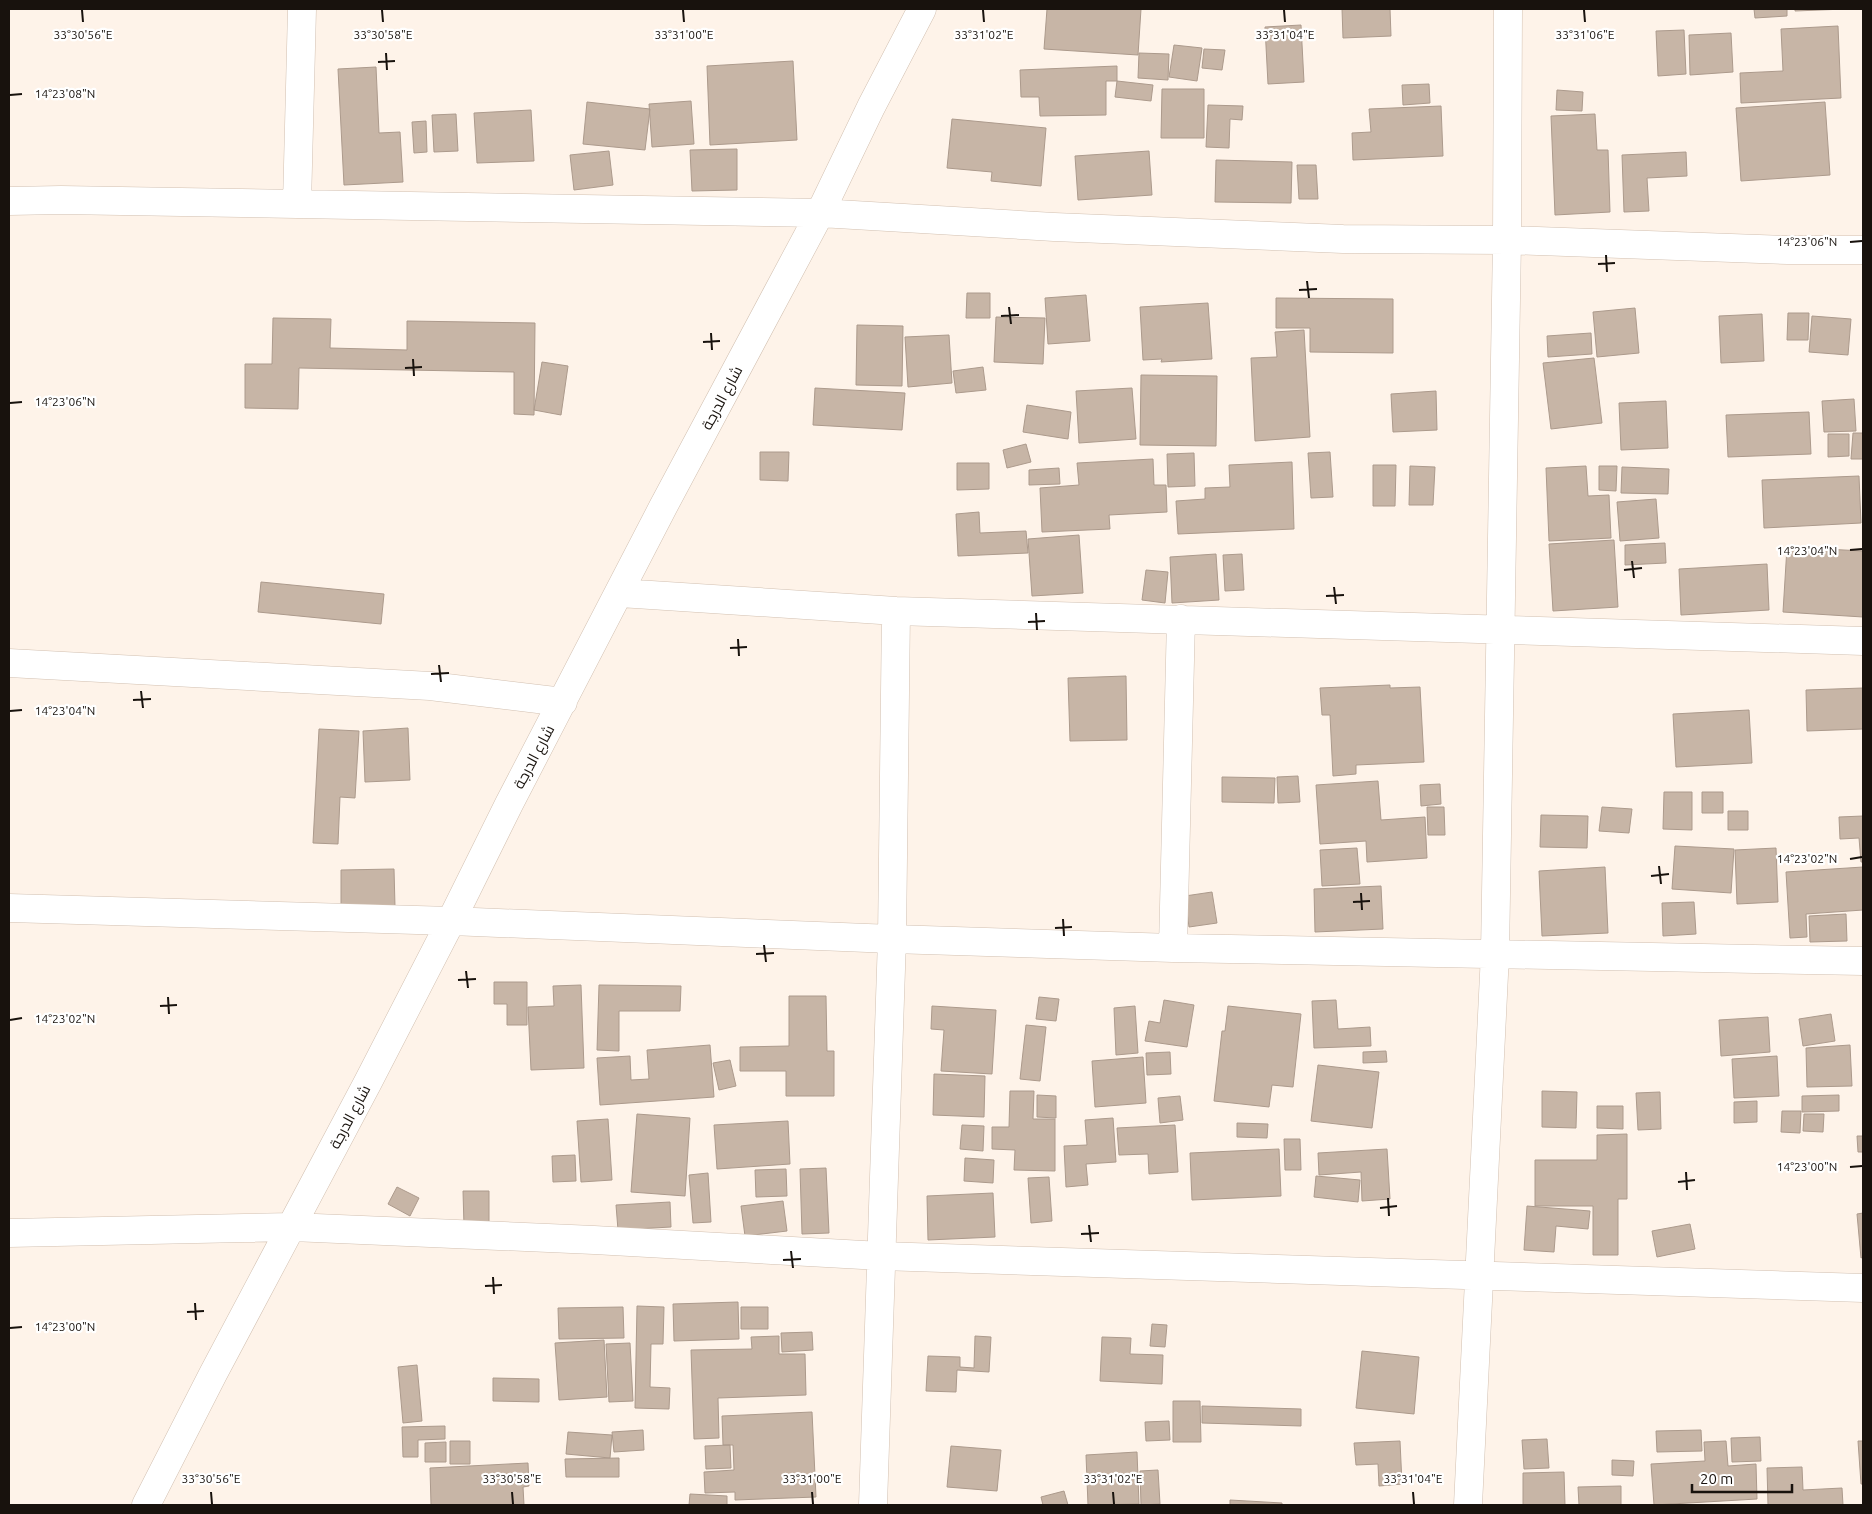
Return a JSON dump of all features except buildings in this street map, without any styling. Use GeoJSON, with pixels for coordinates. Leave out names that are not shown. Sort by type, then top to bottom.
{"type":"FeatureCollection","features":[{"type":"Feature","properties":{"kind":"street"},"geometry":{"type":"LineString","coordinates":[[297,204],[302,9]]}},
{"type":"Feature","properties":{"kind":"street","name":"شارع الدرجة"},"geometry":{"type":"LineString","coordinates":[[146,1505],[452,921],[509,804],[820,213],[871,107],[922,9]]}},
{"type":"Feature","properties":{"kind":"street"},"geometry":{"type":"LineString","coordinates":[[1468,1505],[1495,954],[1507,240],[1508,9]]}},
{"type":"Feature","properties":{"kind":"street"},"geometry":{"type":"LineString","coordinates":[[9,201],[820,213],[1054,227],[1333,238],[1507,240],[1788,250],[1863,250]]}},
{"type":"Feature","properties":{"kind":"street"},"geometry":{"type":"LineString","coordinates":[[620,593],[896,611],[1863,641]]}},
{"type":"Feature","properties":{"kind":"street"},"geometry":{"type":"LineString","coordinates":[[873,1505],[892,940],[896,611]]}},
{"type":"Feature","properties":{"kind":"street"},"geometry":{"type":"LineString","coordinates":[[1173,948],[1181,619]]}},
{"type":"Feature","properties":{"kind":"street"},"geometry":{"type":"LineString","coordinates":[[9,663],[430,686],[563,702]]}},
{"type":"Feature","properties":{"kind":"street"},"geometry":{"type":"LineString","coordinates":[[9,908],[452,921],[892,940],[1173,948],[1863,961]]}},
{"type":"Feature","properties":{"kind":"street"},"geometry":{"type":"LineString","coordinates":[[9,1233],[292,1227],[594,1240],[880,1256],[1863,1288]]}}]}
